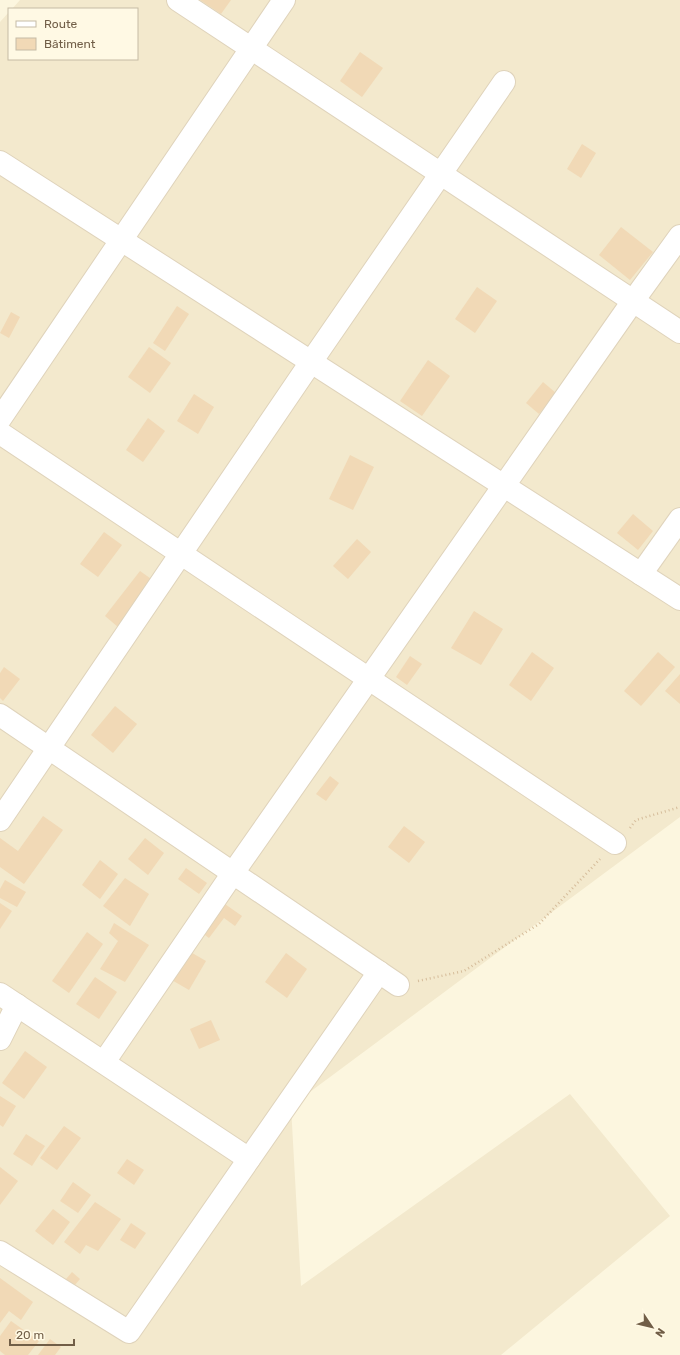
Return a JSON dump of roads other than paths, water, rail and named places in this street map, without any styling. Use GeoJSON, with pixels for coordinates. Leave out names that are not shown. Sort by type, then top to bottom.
{"type":"FeatureCollection","features":[{"type":"Feature","properties":{"kind":"street"},"geometry":{"type":"LineString","coordinates":[[178,0],[680,332]]}},
{"type":"Feature","properties":{"kind":"street"},"geometry":{"type":"LineString","coordinates":[[0,419],[284,0]]}},
{"type":"Feature","properties":{"kind":"street"},"geometry":{"type":"LineString","coordinates":[[0,820],[311,362],[504,82]]}},
{"type":"Feature","properties":{"kind":"street"},"geometry":{"type":"LineString","coordinates":[[0,162],[680,599]]}},
{"type":"Feature","properties":{"kind":"street"},"geometry":{"type":"LineString","coordinates":[[104,1062],[368,678],[680,236]]}},
{"type":"Feature","properties":{"kind":"street"},"geometry":{"type":"LineString","coordinates":[[0,433],[615,843]]}},
{"type":"Feature","properties":{"kind":"street"},"geometry":{"type":"LineString","coordinates":[[641,574],[680,519]]}},
{"type":"Feature","properties":{"kind":"street"},"geometry":{"type":"LineString","coordinates":[[0,715],[398,985]]}},
{"type":"Feature","properties":{"kind":"street"},"geometry":{"type":"LineString","coordinates":[[0,1252],[129,1332],[379,972]]}},
{"type":"Feature","properties":{"kind":"street"},"geometry":{"type":"LineString","coordinates":[[0,1039],[9,1000],[249,1159]]}}]}
